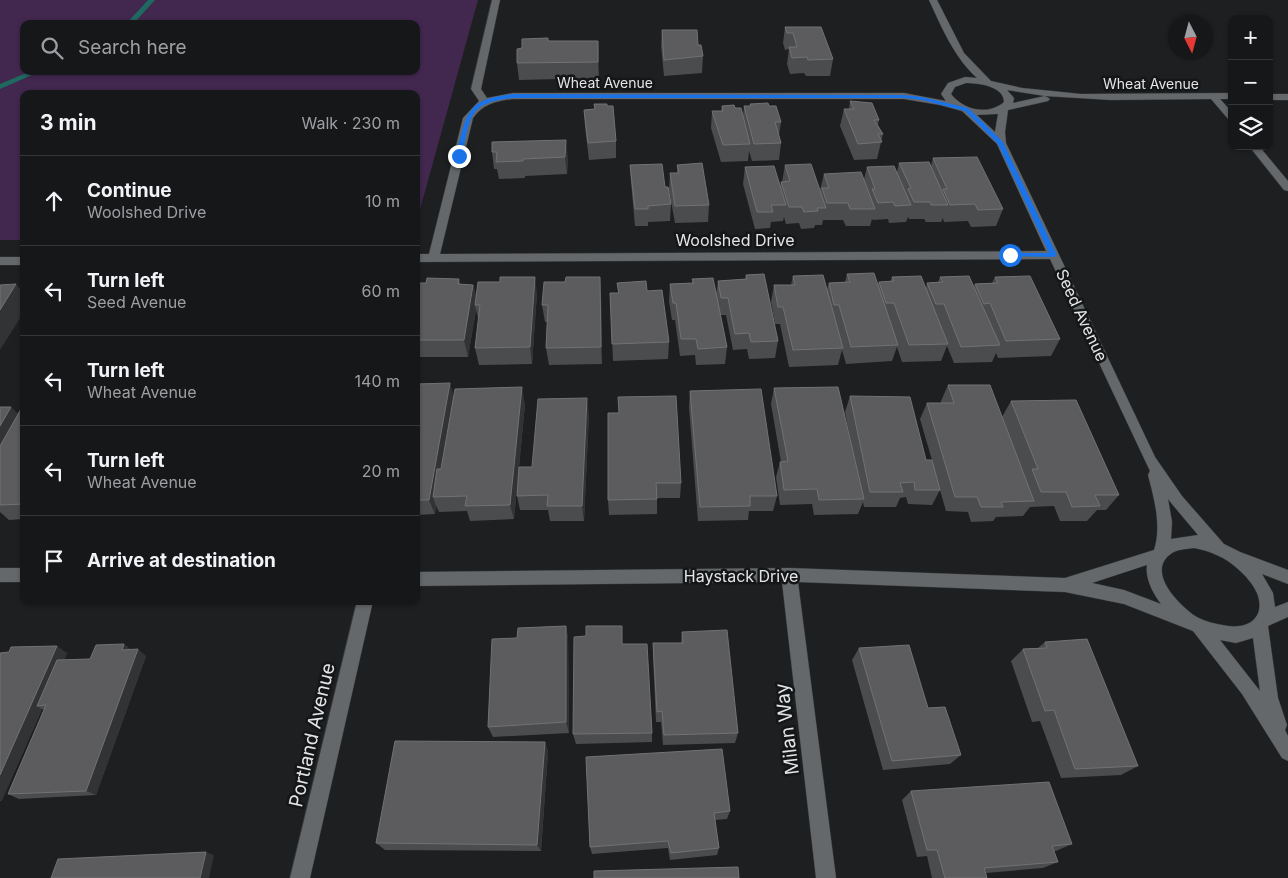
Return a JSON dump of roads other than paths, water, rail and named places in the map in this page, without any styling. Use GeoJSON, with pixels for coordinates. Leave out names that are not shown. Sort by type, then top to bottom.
{"type":"FeatureCollection","features":[{"type":"Feature","properties":{"kind":"street"},"geometry":{"type":"LineString","coordinates":[[434,257],[468,118],[474,108],[484,101],[476,89],[496,0]]}},
{"type":"Feature","properties":{"kind":"street"},"geometry":{"type":"LineString","coordinates":[[933,0],[956,50],[959,65],[958,77],[944,87]]}},
{"type":"Feature","properties":{"kind":"street"},"geometry":{"type":"LineString","coordinates":[[956,50],[968,65],[990,84],[1006,93],[1009,103],[1004,108]]}},
{"type":"Feature","properties":{"kind":"street","name":"Wheat Avenue"},"geometry":{"type":"LineString","coordinates":[[894,96],[944,87],[965,80],[1021,92],[1070,96],[1228,96]]}},
{"type":"Feature","properties":{"kind":"street","name":"Seed Avenue"},"geometry":{"type":"LineString","coordinates":[[944,87],[946,94],[954,104],[964,109],[1001,143]]}},
{"type":"Feature","properties":{"kind":"street","name":"Wheat Avenue"},"geometry":{"type":"LineString","coordinates":[[484,101],[513,96],[894,96],[922,98],[982,113],[1070,96]]}},
{"type":"Feature","properties":{"kind":"street"},"geometry":{"type":"LineString","coordinates":[[1213,96],[1228,113]]}},
{"type":"Feature","properties":{"kind":"street"},"geometry":{"type":"LineString","coordinates":[[1273,96],[1288,97]]}},
{"type":"Feature","properties":{"kind":"street","name":"Seed Avenue"},"geometry":{"type":"LineString","coordinates":[[1004,108],[1000,132],[1001,143],[1150,460],[1162,500],[1165,520],[1160,553]]}},
{"type":"Feature","properties":{"kind":"street"},"geometry":{"type":"LineString","coordinates":[[1257,150],[1288,188]]}},
{"type":"Feature","properties":{"kind":"street","name":"Woolshed Drive"},"geometry":{"type":"LineString","coordinates":[[420,258],[1054,255]]}},
{"type":"Feature","properties":{"kind":"street"},"geometry":{"type":"LineString","coordinates":[[0,261],[20,261]]}},
{"type":"Feature","properties":{"kind":"street","name":"Seed Avenue"},"geometry":{"type":"LineString","coordinates":[[1150,460],[1177,500],[1224,551]]}},
{"type":"Feature","properties":{"kind":"street"},"geometry":{"type":"LineString","coordinates":[[1288,577],[1194,541],[1179,542],[1166,546],[1160,553],[1154,567],[1155,581],[1162,595],[1174,610],[1208,631],[1226,636],[1243,635],[1256,630],[1262,623],[1288,609]]}},
{"type":"Feature","properties":{"kind":"street"},"geometry":{"type":"LineString","coordinates":[[1224,551],[1244,564],[1257,578],[1265,593],[1267,607],[1262,623],[1269,698],[1285,746]]}},
{"type":"Feature","properties":{"kind":"street","name":"Haystack Drive"},"geometry":{"type":"LineString","coordinates":[[1065,585],[1160,553]]}},
{"type":"Feature","properties":{"kind":"street"},"geometry":{"type":"LineString","coordinates":[[0,575],[20,575]]}},
{"type":"Feature","properties":{"kind":"street","name":"Haystack Drive"},"geometry":{"type":"LineString","coordinates":[[420,579],[789,575],[1065,585],[1124,597],[1194,624]]}},
{"type":"Feature","properties":{"kind":"street","name":"Milan Way"},"geometry":{"type":"LineString","coordinates":[[789,575],[826,878]]}},
{"type":"Feature","properties":{"kind":"street","name":"Portland Avenue"},"geometry":{"type":"LineString","coordinates":[[300,878],[364,605]]}},
{"type":"Feature","properties":{"kind":"street"},"geometry":{"type":"LineString","coordinates":[[1194,624],[1248,688],[1285,746]]}},
{"type":"Feature","properties":{"kind":"waterway"},"geometry":{"type":"LineString","coordinates":[[133,20],[152,0]]}},
{"type":"Feature","properties":{"kind":"waterway"},"geometry":{"type":"LineString","coordinates":[[0,87],[28,75]]}}]}
